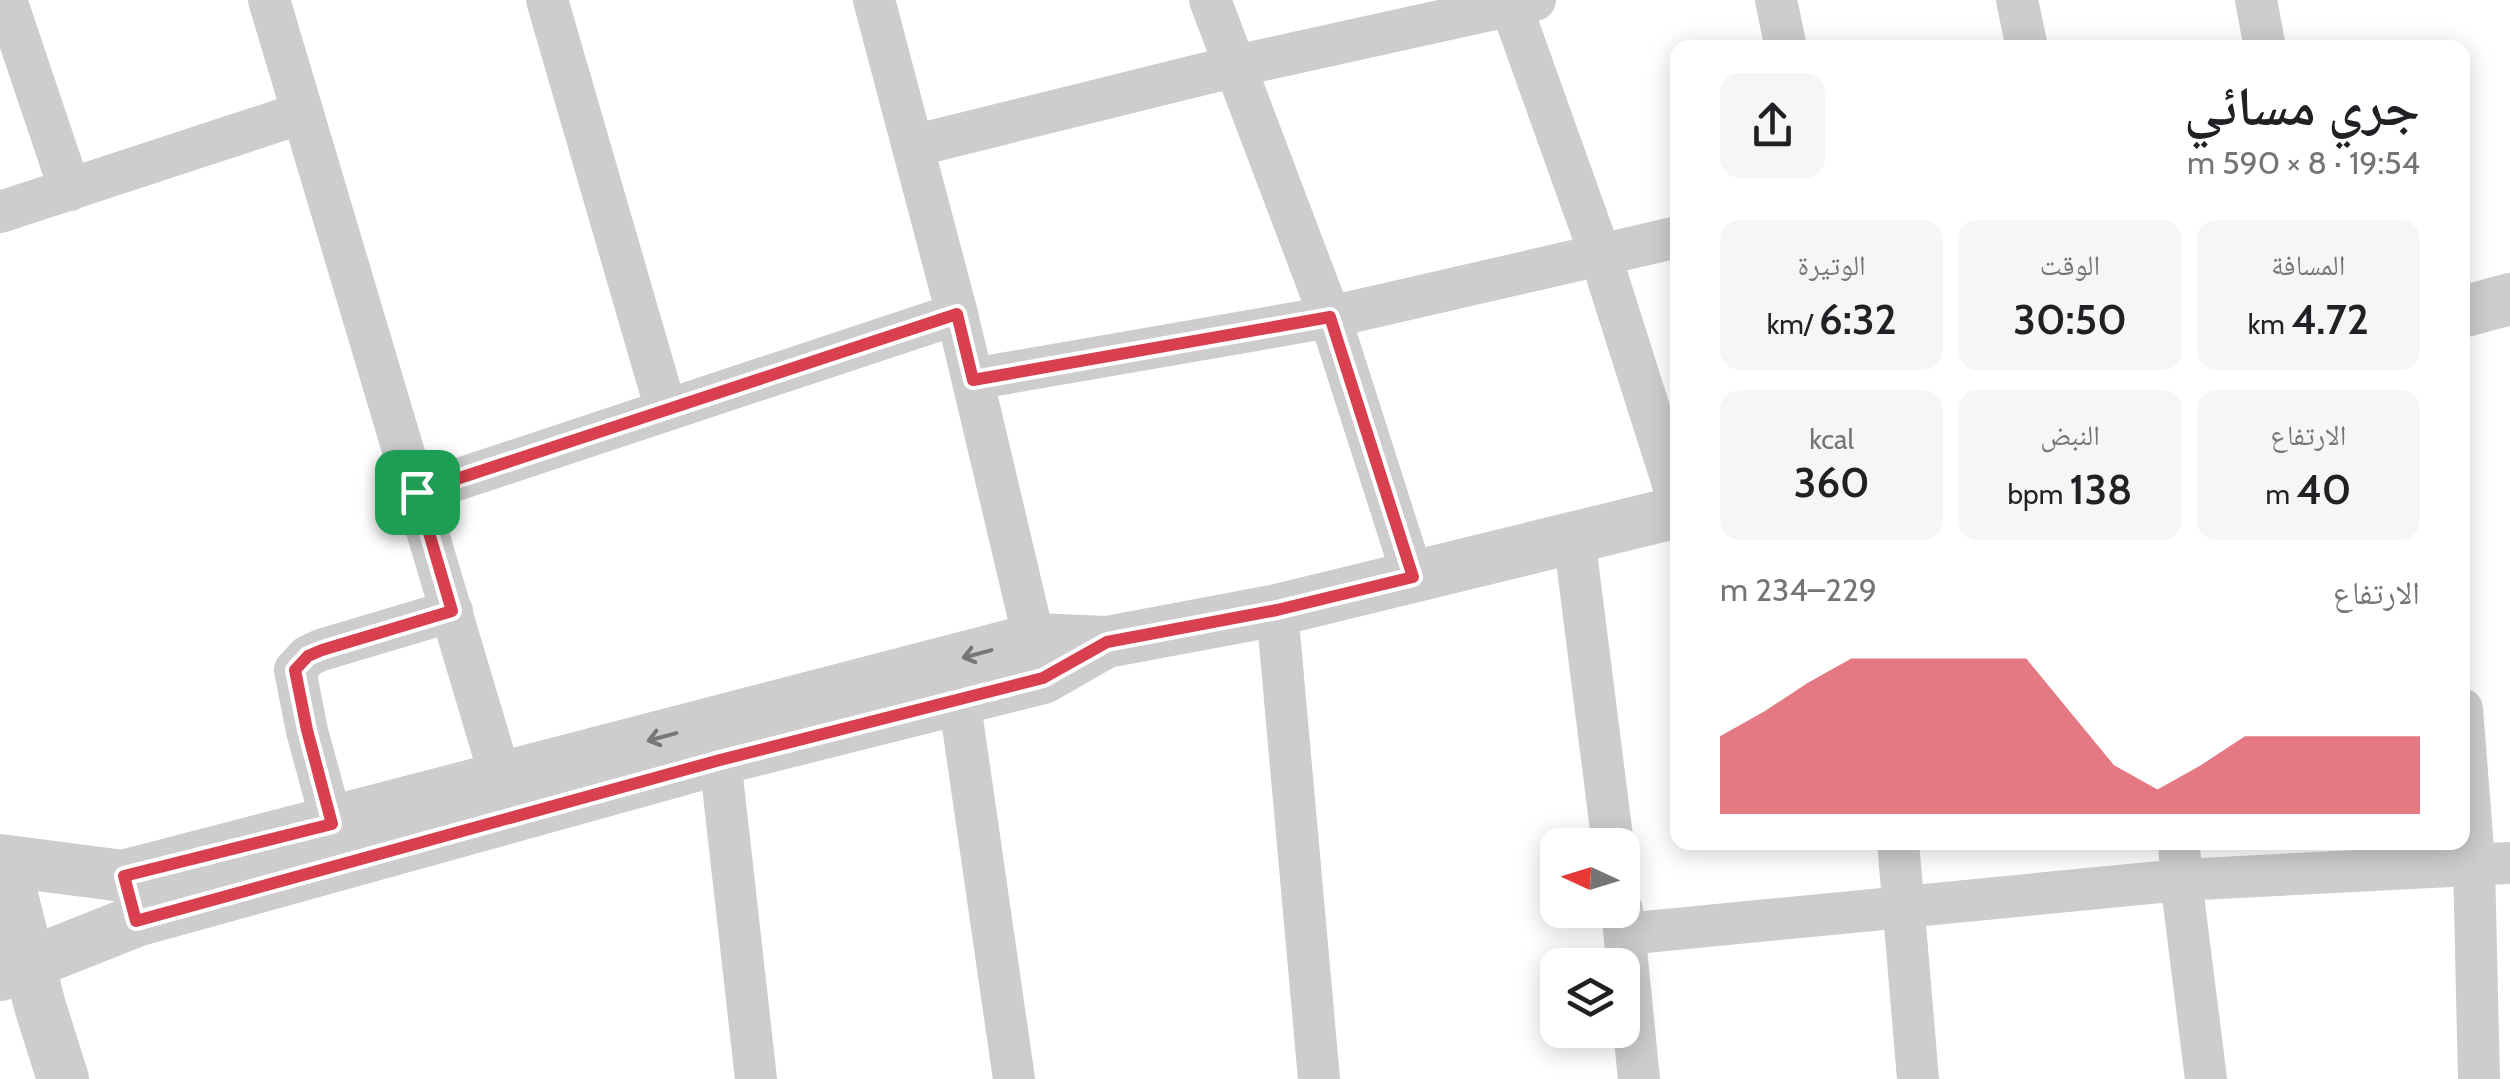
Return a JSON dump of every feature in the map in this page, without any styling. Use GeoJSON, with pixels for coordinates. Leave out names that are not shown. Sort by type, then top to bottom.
{"type":"FeatureCollection","features":[{"type":"Feature","properties":{"kind":"street"},"geometry":{"type":"LineString","coordinates":[[6,0],[70,190]]}},
{"type":"Feature","properties":{"kind":"street"},"geometry":{"type":"LineString","coordinates":[[270,0],[501,779]]}},
{"type":"Feature","properties":{"kind":"street"},"geometry":{"type":"LineString","coordinates":[[547,0],[666,410]]}},
{"type":"Feature","properties":{"kind":"street"},"geometry":{"type":"LineString","coordinates":[[874,0],[957,314],[1039,658]]}},
{"type":"Feature","properties":{"kind":"street"},"geometry":{"type":"LineString","coordinates":[[1210,0],[1330,317],[1413,577]]}},
{"type":"Feature","properties":{"kind":"street"},"geometry":{"type":"LineString","coordinates":[[1776,0],[1784,40]]}},
{"type":"Feature","properties":{"kind":"street"},"geometry":{"type":"LineString","coordinates":[[2017,0],[2025,40]]}},
{"type":"Feature","properties":{"kind":"street"},"geometry":{"type":"LineString","coordinates":[[2256,0],[2264,40]]}},
{"type":"Feature","properties":{"kind":"street"},"geometry":{"type":"LineString","coordinates":[[912,146],[1518,2],[1670,475]]}},
{"type":"Feature","properties":{"kind":"street"},"geometry":{"type":"LineString","coordinates":[[0,212],[302,113]]}},
{"type":"Feature","properties":{"kind":"street"},"geometry":{"type":"LineString","coordinates":[[973,380],[1330,317],[1670,239]]}},
{"type":"Feature","properties":{"kind":"street"},"geometry":{"type":"LineString","coordinates":[[2470,310],[2510,300]]}},
{"type":"Feature","properties":{"kind":"street"},"geometry":{"type":"LineString","coordinates":[[417,492],[957,314]]}},
{"type":"Feature","properties":{"kind":"street"},"geometry":{"type":"LineString","coordinates":[[15,969],[130,899],[332,824],[501,779],[1107,642],[1277,610],[1670,514]]}},
{"type":"Feature","properties":{"kind":"street"},"geometry":{"type":"LineString","coordinates":[[1574,537],[1611,828]]}},
{"type":"Feature","properties":{"kind":"street"},"geometry":{"type":"LineString","coordinates":[[1277,610],[1319,1079]]}},
{"type":"Feature","properties":{"kind":"street"},"geometry":{"type":"LineString","coordinates":[[332,824],[295,670],[308,656],[322,650],[452,611]]}},
{"type":"Feature","properties":{"kind":"street"},"geometry":{"type":"LineString","coordinates":[[0,860],[130,899],[720,760],[960,698],[1039,658]]}},
{"type":"Feature","properties":{"kind":"street"},"geometry":{"type":"LineString","coordinates":[[960,698],[1014,1079]]}},
{"type":"Feature","properties":{"kind":"street"},"geometry":{"type":"LineString","coordinates":[[2470,749],[2492,862],[2479,1079]]}},
{"type":"Feature","properties":{"kind":"street"},"geometry":{"type":"LineString","coordinates":[[720,760],[756,1079]]}},
{"type":"Feature","properties":{"kind":"street"},"geometry":{"type":"LineString","coordinates":[[1899,850],[1918,1079]]}},
{"type":"Feature","properties":{"kind":"street"},"geometry":{"type":"LineString","coordinates":[[1640,921],[1902,905],[2180,861],[2492,862]]}},
{"type":"Feature","properties":{"kind":"street"},"geometry":{"type":"LineString","coordinates":[[2180,861],[2206,1079]]}},
{"type":"Feature","properties":{"kind":"street"},"geometry":{"type":"LineString","coordinates":[[0,872],[12,895],[15,969],[63,1079]]}},
{"type":"Feature","properties":{"kind":"street"},"geometry":{"type":"LineString","coordinates":[[1624,928],[1638,1079]]}},
{"type":"Feature","properties":{"kind":"route"},"geometry":{"type":"LineString","coordinates":[[957,314],[973,380],[1330,317],[1413,577],[1277,610],[1107,642],[1043,678],[720,760],[136,921],[124,876],[332,824],[295,670],[308,656],[322,650],[452,611],[417,492],[957,314]]}}]}
